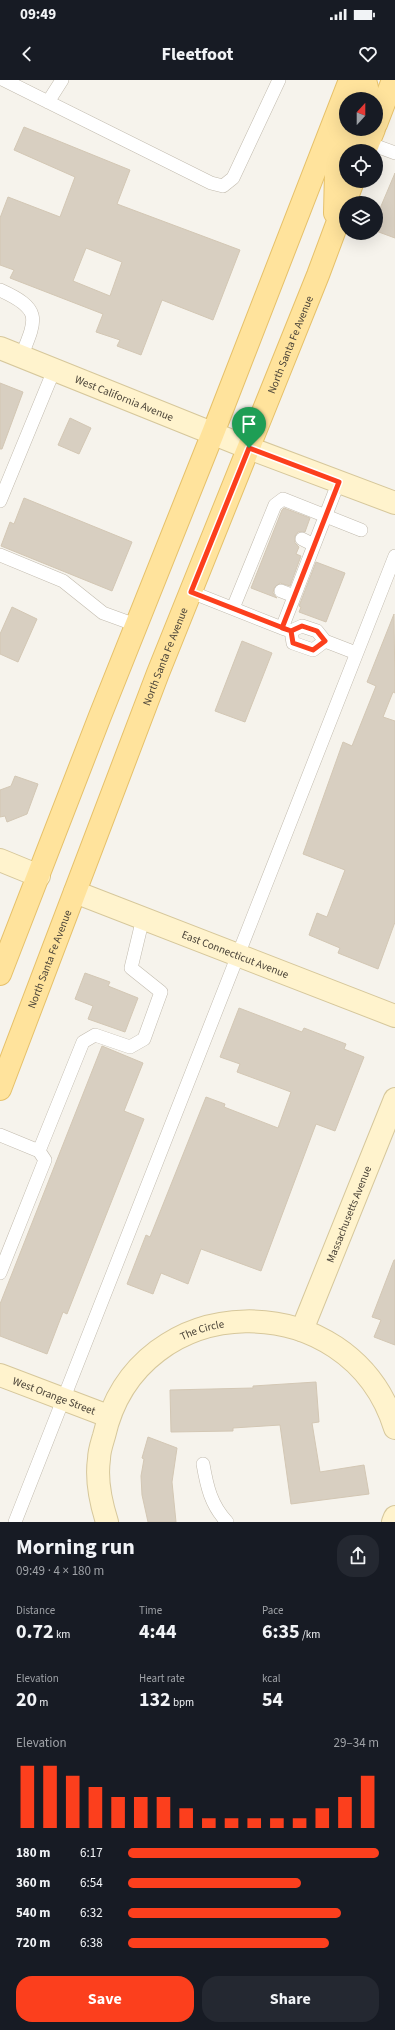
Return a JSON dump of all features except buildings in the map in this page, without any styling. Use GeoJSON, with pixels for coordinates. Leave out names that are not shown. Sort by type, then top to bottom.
{"type":"FeatureCollection","features":[{"type":"Feature","properties":{"kind":"main road"},"geometry":{"type":"LineString","coordinates":[[0,974],[350,80]]}},
{"type":"Feature","properties":{"kind":"main road"},"geometry":{"type":"LineString","coordinates":[[365,80],[366,88],[365,92]]}},
{"type":"Feature","properties":{"kind":"main road"},"geometry":{"type":"LineString","coordinates":[[371,137],[393,80]]}},
{"type":"Feature","properties":{"kind":"main road"},"geometry":{"type":"LineString","coordinates":[[335,230],[336,172],[349,136]]}},
{"type":"Feature","properties":{"kind":"main road","name":"North Santa Fe Avenue"},"geometry":{"type":"LineString","coordinates":[[0,1089],[191,592],[350,188]]}},
{"type":"Feature","properties":{"kind":"street","name":"West California Avenue"},"geometry":{"type":"LineString","coordinates":[[0,348],[249,448],[395,503]]}},
{"type":"Feature","properties":{"kind":"street"},"geometry":{"type":"LineString","coordinates":[[0,860],[39,876]]}},
{"type":"Feature","properties":{"kind":"street","name":"East Connecticut Avenue"},"geometry":{"type":"LineString","coordinates":[[75,892],[395,1016]]}},
{"type":"Feature","properties":{"kind":"street","name":"Massachusetts Avenue"},"geometry":{"type":"LineString","coordinates":[[302,1330],[395,1099]]}},
{"type":"Feature","properties":{"kind":"street","name":"The Circle"},"geometry":{"type":"LineString","coordinates":[[104,1516],[98,1460],[108,1416],[120,1393],[135,1372],[154,1354],[176,1339],[200,1329],[232,1322],[251,1321],[277,1323],[302,1330],[330,1343],[355,1362],[375,1385],[390,1412],[395,1428]]}},
{"type":"Feature","properties":{"kind":"street","name":"West Orange Street"},"geometry":{"type":"LineString","coordinates":[[0,1375],[108,1416]]}},
{"type":"Feature","properties":{"kind":"street"},"geometry":{"type":"LineString","coordinates":[[394,1522],[395,1517]]}},
{"type":"Feature","properties":{"kind":"lane"},"geometry":{"type":"LineString","coordinates":[[4,80],[211,183],[223,186],[234,178],[279,80]]}},
{"type":"Feature","properties":{"kind":"lane"},"geometry":{"type":"LineString","coordinates":[[48,102],[62,80]]}},
{"type":"Feature","properties":{"kind":"lane"},"geometry":{"type":"LineString","coordinates":[[371,137],[395,153]]}},
{"type":"Feature","properties":{"kind":"lane"},"geometry":{"type":"LineString","coordinates":[[0,290],[18,298],[31,310],[34,318],[31,333],[21,357]]}},
{"type":"Feature","properties":{"kind":"lane"},"geometry":{"type":"LineString","coordinates":[[0,501],[54,370]]}},
{"type":"Feature","properties":{"kind":"lane"},"geometry":{"type":"LineString","coordinates":[[325,641],[313,650],[293,643],[287,629],[294,596],[297,570],[314,545],[339,482]]}},
{"type":"Feature","properties":{"kind":"lane"},"geometry":{"type":"LineString","coordinates":[[233,608],[249,579],[270,527],[275,505],[284,499],[361,530]]}},
{"type":"Feature","properties":{"kind":"lane"},"geometry":{"type":"LineString","coordinates":[[302,539],[314,545]]}},
{"type":"Feature","properties":{"kind":"lane"},"geometry":{"type":"LineString","coordinates":[[0,555],[63,581],[103,613],[136,626]]}},
{"type":"Feature","properties":{"kind":"lane"},"geometry":{"type":"LineString","coordinates":[[15,1522],[62,1399],[107,1291],[395,556]]}},
{"type":"Feature","properties":{"kind":"lane"},"geometry":{"type":"LineString","coordinates":[[281,591],[294,596]]}},
{"type":"Feature","properties":{"kind":"lane"},"geometry":{"type":"LineString","coordinates":[[191,592],[287,629],[302,626],[317,631],[325,641],[356,653]]}},
{"type":"Feature","properties":{"kind":"lane"},"geometry":{"type":"LineString","coordinates":[[39,1151],[83,1042],[95,1035],[130,1047],[144,1039],[161,992],[131,968],[143,918]]}},
{"type":"Feature","properties":{"kind":"lane"},"geometry":{"type":"LineString","coordinates":[[0,1135],[39,1151],[45,1160],[0,1273]]}},
{"type":"Feature","properties":{"kind":"lane"},"geometry":{"type":"LineString","coordinates":[[203,1464],[209,1496],[220,1515],[227,1522]]}},
{"type":"Feature","properties":{"kind":"route"},"geometry":{"type":"LineString","coordinates":[[249,448],[191,592],[291,631],[302,626],[317,631],[325,641],[313,650],[293,643],[291,631],[282,628],[303,572],[339,482],[249,448]]}}]}
